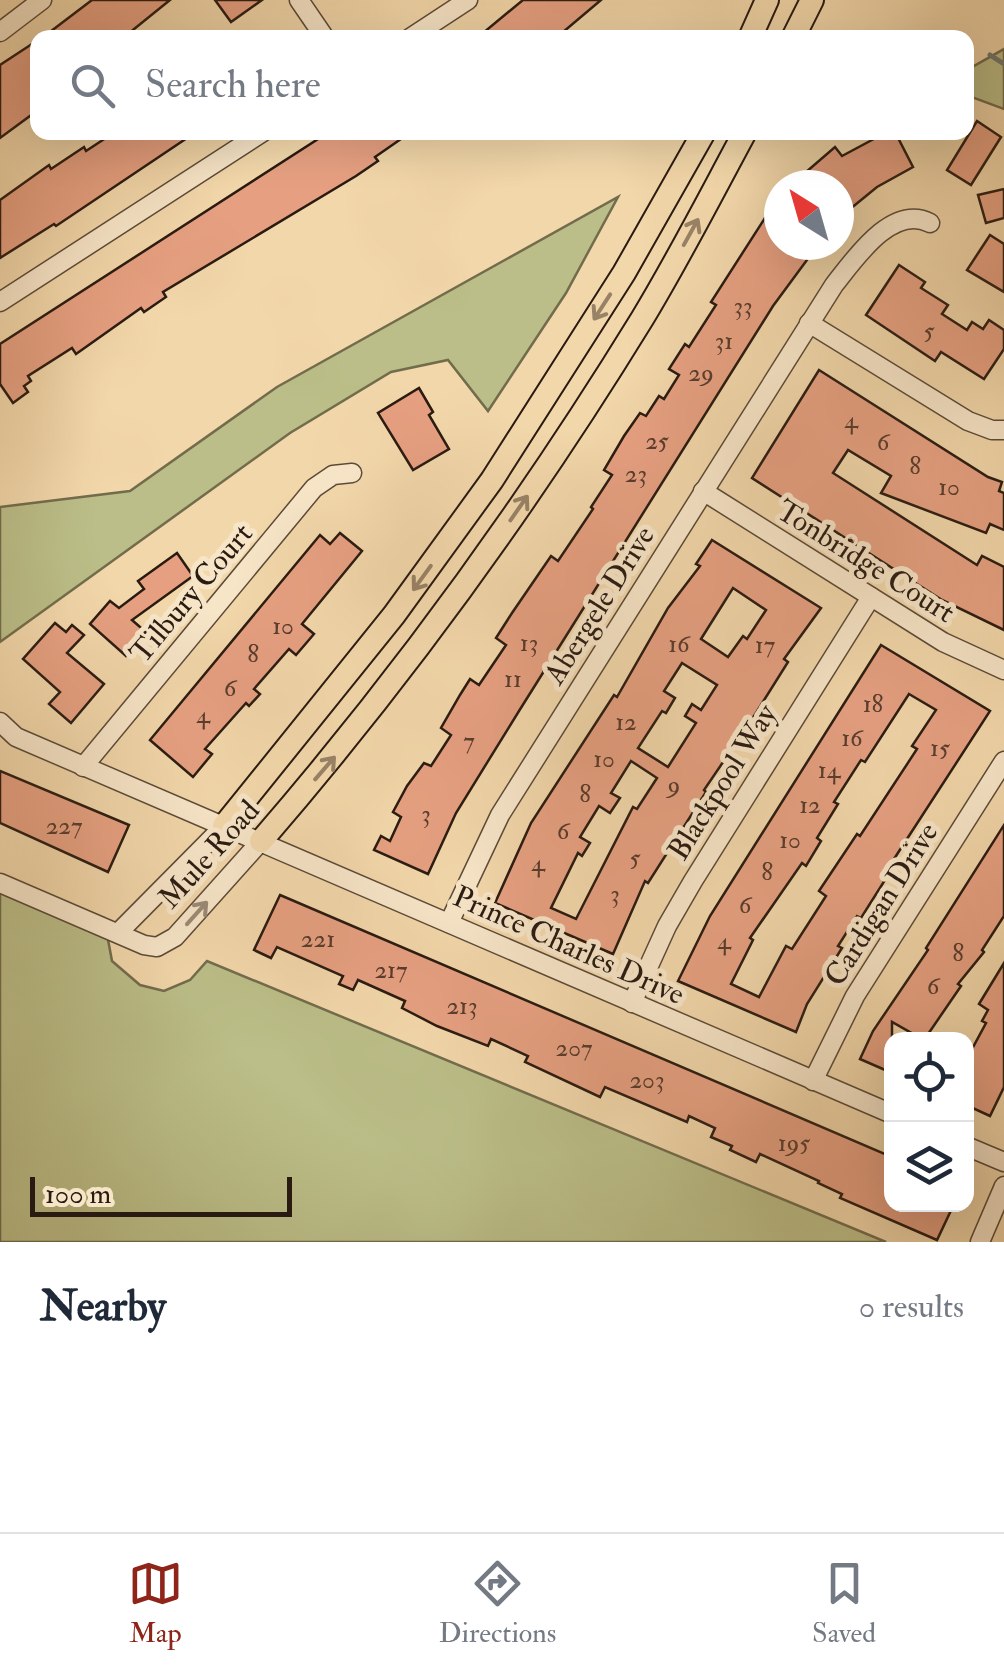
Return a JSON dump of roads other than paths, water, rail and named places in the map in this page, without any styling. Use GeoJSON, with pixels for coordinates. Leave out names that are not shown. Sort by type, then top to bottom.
{"type":"FeatureCollection","features":[{"type":"Feature","properties":{"kind":"main road"},"geometry":{"type":"LineString","coordinates":[[754,30],[768,0]]}},
{"type":"Feature","properties":{"kind":"main road"},"geometry":{"type":"LineString","coordinates":[[797,30],[812,0]]}},
{"type":"Feature","properties":{"kind":"main road","name":"Mule Road"},"geometry":{"type":"LineString","coordinates":[[224,826],[384,630],[492,480],[624,273],[699,140]]}},
{"type":"Feature","properties":{"kind":"main road","name":"Mule Road"},"geometry":{"type":"LineString","coordinates":[[261,842],[412,658],[528,496],[641,321],[741,140]]}},
{"type":"Feature","properties":{"kind":"street"},"geometry":{"type":"LineString","coordinates":[[0,32],[42,0]]}},
{"type":"Feature","properties":{"kind":"street"},"geometry":{"type":"LineString","coordinates":[[299,0],[320,30]]}},
{"type":"Feature","properties":{"kind":"street"},"geometry":{"type":"LineString","coordinates":[[422,30],[468,0]]}},
{"type":"Feature","properties":{"kind":"street"},"geometry":{"type":"LineString","coordinates":[[0,302],[251,140]]}},
{"type":"Feature","properties":{"kind":"street","name":"Abergele Drive"},"geometry":{"type":"LineString","coordinates":[[449,922],[500,815],[842,276],[874,239],[902,220],[912,218],[930,223]]}},
{"type":"Feature","properties":{"kind":"street"},"geometry":{"type":"LineString","coordinates":[[810,324],[968,421],[1004,430]]}},
{"type":"Feature","properties":{"kind":"street","name":"Tilbury Court"},"geometry":{"type":"LineString","coordinates":[[84,766],[314,488],[332,475],[352,473]]}},
{"type":"Feature","properties":{"kind":"street","name":"Tonbridge Court"},"geometry":{"type":"LineString","coordinates":[[703,491],[944,642],[1004,670]]}},
{"type":"Feature","properties":{"kind":"street","name":"Blackpool Way"},"geometry":{"type":"LineString","coordinates":[[632,1003],[686,891],[872,598]]}},
{"type":"Feature","properties":{"kind":"street","name":"Prince Charles Drive"},"geometry":{"type":"LineString","coordinates":[[0,722],[16,737],[884,1111]]}},
{"type":"Feature","properties":{"kind":"street","name":"Cardigan Drive"},"geometry":{"type":"LineString","coordinates":[[813,1081],[855,996],[1004,761]]}},
{"type":"Feature","properties":{"kind":"street","name":"Mule Road"},"geometry":{"type":"LineString","coordinates":[[224,826],[118,933],[152,947],[168,942],[261,842]]}},
{"type":"Feature","properties":{"kind":"street"},"geometry":{"type":"LineString","coordinates":[[0,883],[118,933]]}},
{"type":"Feature","properties":{"kind":"street"},"geometry":{"type":"LineString","coordinates":[[974,1149],[1004,1162]]}},
{"type":"Feature","properties":{"kind":"street"},"geometry":{"type":"LineString","coordinates":[[980,1242],[1004,1186]]}},
{"type":"Feature","properties":{"kind":"waterway"},"geometry":{"type":"LineString","coordinates":[[990,55],[1004,64]]}}]}
